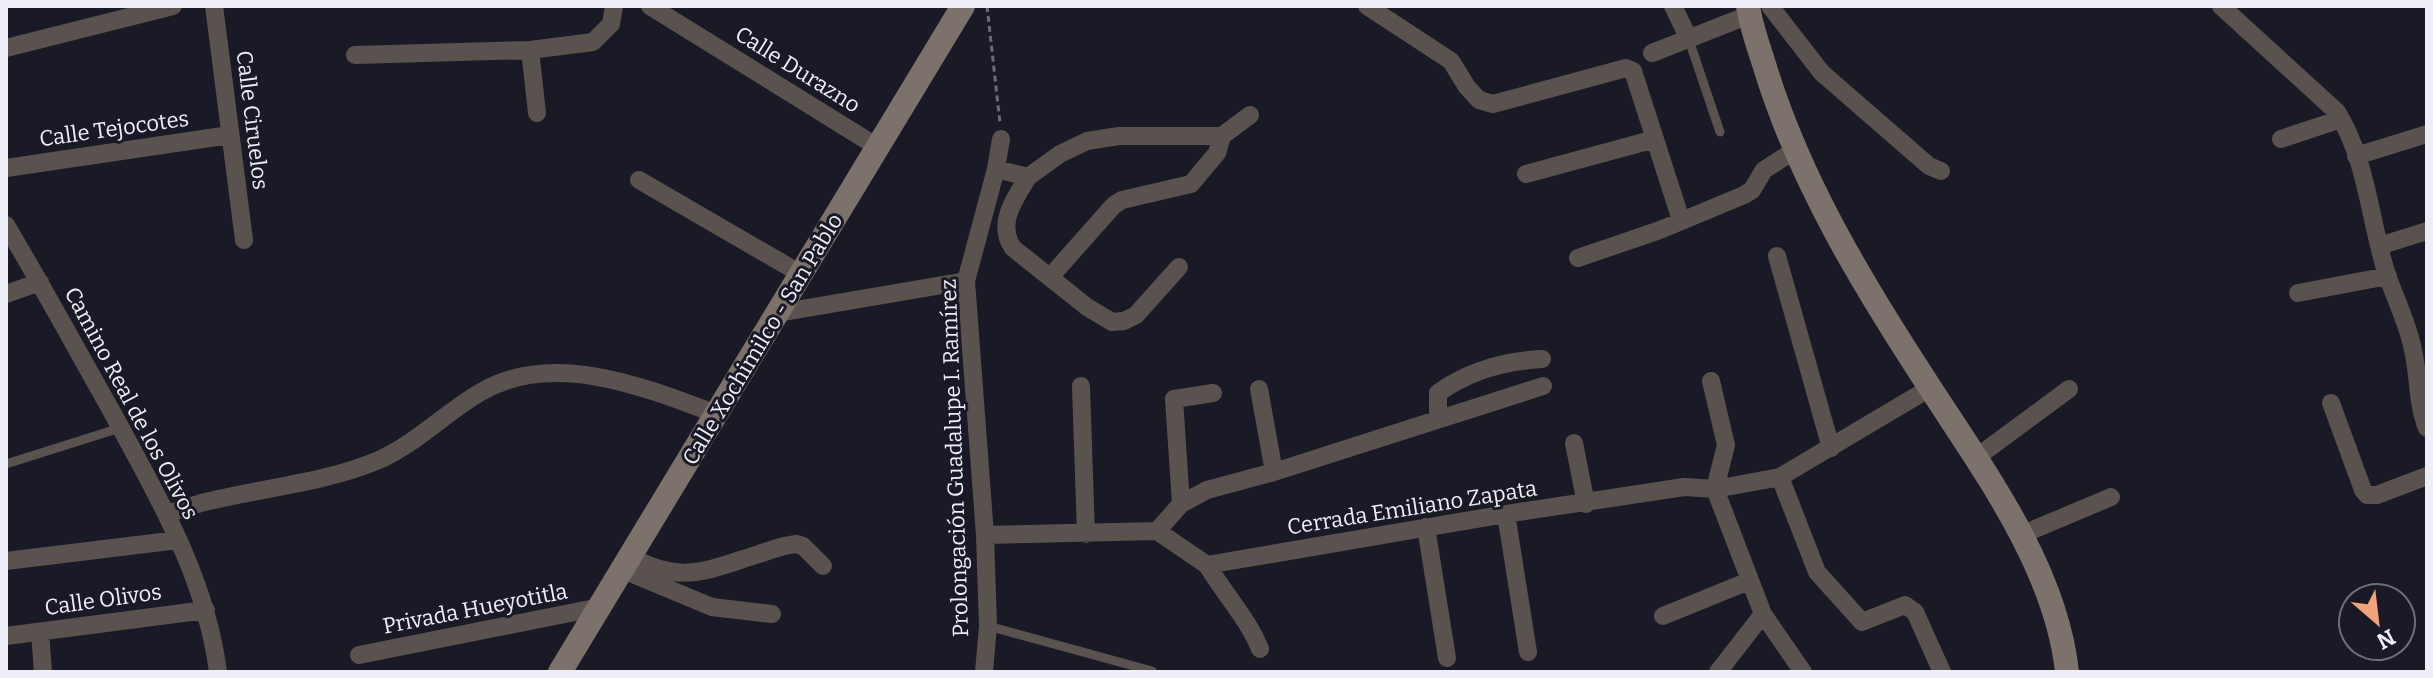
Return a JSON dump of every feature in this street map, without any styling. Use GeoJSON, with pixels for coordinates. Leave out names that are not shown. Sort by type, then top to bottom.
{"type":"FeatureCollection","features":[{"type":"Feature","properties":{"kind":"main road","name":"Calle Xochimilco - San Pablo"},"geometry":{"type":"LineString","coordinates":[[560,672],[963,6]]}},
{"type":"Feature","properties":{"kind":"main road"},"geometry":{"type":"LineString","coordinates":[[1756,9],[1774,97],[1795,150],[1850,262],[1977,457],[2021,535],[2044,585],[2067,672]]}},
{"type":"Feature","properties":{"kind":"street"},"geometry":{"type":"LineString","coordinates":[[6,48],[173,6]]}},
{"type":"Feature","properties":{"kind":"street","name":"Calle Ciruelos"},"geometry":{"type":"LineString","coordinates":[[214,6],[244,240]]}},
{"type":"Feature","properties":{"kind":"street"},"geometry":{"type":"LineString","coordinates":[[355,55],[530,50],[593,42],[611,24],[614,6]]}},
{"type":"Feature","properties":{"kind":"street","name":"Calle Durazno"},"geometry":{"type":"LineString","coordinates":[[650,6],[879,148]]}},
{"type":"Feature","properties":{"kind":"street"},"geometry":{"type":"LineString","coordinates":[[1367,6],[1451,61],[1479,100],[1493,104],[1626,68],[1633,71],[1681,220]]}},
{"type":"Feature","properties":{"kind":"street"},"geometry":{"type":"LineString","coordinates":[[1673,6],[1688,37]]}},
{"type":"Feature","properties":{"kind":"street"},"geometry":{"type":"LineString","coordinates":[[2221,6],[2341,119],[2356,156],[2388,276],[2407,326],[2420,349],[2422,416],[2427,428]]}},
{"type":"Feature","properties":{"kind":"street"},"geometry":{"type":"LineString","coordinates":[[1652,53],[1756,9],[1822,73],[1929,166],[1941,171]]}},
{"type":"Feature","properties":{"kind":"street"},"geometry":{"type":"LineString","coordinates":[[530,50],[537,113]]}},
{"type":"Feature","properties":{"kind":"street"},"geometry":{"type":"LineString","coordinates":[[1051,276],[1114,205],[1122,200],[1191,184],[1217,153],[1222,136],[1250,115]]}},
{"type":"Feature","properties":{"kind":"street"},"geometry":{"type":"LineString","coordinates":[[2281,139],[2341,119]]}},
{"type":"Feature","properties":{"kind":"street"},"geometry":{"type":"LineString","coordinates":[[2356,156],[2427,134]]}},
{"type":"Feature","properties":{"kind":"street","name":"Calle Tejocotes"},"geometry":{"type":"LineString","coordinates":[[6,168],[230,135]]}},
{"type":"Feature","properties":{"kind":"street"},"geometry":{"type":"LineString","coordinates":[[1179,267],[1136,315],[1112,322],[1087,307],[1013,248],[1006,238],[1005,227],[1012,205],[1028,177],[1060,154],[1087,141],[1119,136],[1222,136]]}},
{"type":"Feature","properties":{"kind":"street","name":"Prolongación Guadalupe I. Ramírez"},"geometry":{"type":"LineString","coordinates":[[984,672],[988,626],[985,535],[966,281],[1001,139]]}},
{"type":"Feature","properties":{"kind":"street"},"geometry":{"type":"LineString","coordinates":[[1526,174],[1655,139]]}},
{"type":"Feature","properties":{"kind":"street"},"geometry":{"type":"LineString","coordinates":[[1578,258],[1752,190],[1764,170],[1795,150]]}},
{"type":"Feature","properties":{"kind":"street"},"geometry":{"type":"LineString","coordinates":[[996,169],[1028,177]]}},
{"type":"Feature","properties":{"kind":"street"},"geometry":{"type":"LineString","coordinates":[[639,180],[801,274]]}},
{"type":"Feature","properties":{"kind":"street","name":"Camino Real de los Olivos"},"geometry":{"type":"LineString","coordinates":[[6,225],[167,514],[206,610],[218,672]]}},
{"type":"Feature","properties":{"kind":"street"},"geometry":{"type":"LineString","coordinates":[[2379,246],[2427,231]]}},
{"type":"Feature","properties":{"kind":"street"},"geometry":{"type":"LineString","coordinates":[[1777,256],[1831,448]]}},
{"type":"Feature","properties":{"kind":"street"},"geometry":{"type":"LineString","coordinates":[[2298,293],[2388,276]]}},
{"type":"Feature","properties":{"kind":"street"},"geometry":{"type":"LineString","coordinates":[[778,313],[966,281]]}},
{"type":"Feature","properties":{"kind":"street"},"geometry":{"type":"LineString","coordinates":[[6,294],[40,282]]}},
{"type":"Feature","properties":{"kind":"street"},"geometry":{"type":"LineString","coordinates":[[1438,419],[1438,393],[1453,382],[1507,361],[1542,359]]}},
{"type":"Feature","properties":{"kind":"street"},"geometry":{"type":"LineString","coordinates":[[167,514],[211,500],[330,477],[381,459],[422,435],[482,391],[537,373],[609,380],[716,414]]}},
{"type":"Feature","properties":{"kind":"street"},"geometry":{"type":"LineString","coordinates":[[1711,381],[1726,445],[1715,489],[1763,614],[1803,672]]}},
{"type":"Feature","properties":{"kind":"street"},"geometry":{"type":"LineString","coordinates":[[1081,386],[1086,534]]}},
{"type":"Feature","properties":{"kind":"street"},"geometry":{"type":"LineString","coordinates":[[1157,531],[1181,504],[1207,490],[1274,472],[1543,386]]}},
{"type":"Feature","properties":{"kind":"street","name":"Cerrada Emiliano Zapata"},"geometry":{"type":"LineString","coordinates":[[1207,565],[1506,514],[1684,487],[1715,489],[1780,477],[1930,388]]}},
{"type":"Feature","properties":{"kind":"street"},"geometry":{"type":"LineString","coordinates":[[1259,389],[1274,472]]}},
{"type":"Feature","properties":{"kind":"street"},"geometry":{"type":"LineString","coordinates":[[1977,457],[2069,389]]}},
{"type":"Feature","properties":{"kind":"street"},"geometry":{"type":"LineString","coordinates":[[1181,504],[1174,399],[1213,393]]}},
{"type":"Feature","properties":{"kind":"street"},"geometry":{"type":"LineString","coordinates":[[2331,403],[2367,495],[2377,495],[2427,476]]}},
{"type":"Feature","properties":{"kind":"street"},"geometry":{"type":"LineString","coordinates":[[1574,443],[1586,504]]}},
{"type":"Feature","properties":{"kind":"street"},"geometry":{"type":"LineString","coordinates":[[1780,477],[1817,572],[1862,622],[1905,605],[1915,612],[1942,672]]}},
{"type":"Feature","properties":{"kind":"street"},"geometry":{"type":"LineString","coordinates":[[2021,535],[2111,497]]}},
{"type":"Feature","properties":{"kind":"street"},"geometry":{"type":"LineString","coordinates":[[1506,514],[1528,652]]}},
{"type":"Feature","properties":{"kind":"street"},"geometry":{"type":"LineString","coordinates":[[1426,527],[1447,658]]}},
{"type":"Feature","properties":{"kind":"street"},"geometry":{"type":"LineString","coordinates":[[985,535],[1157,531],[1207,565],[1254,634],[1260,649]]}},
{"type":"Feature","properties":{"kind":"street"},"geometry":{"type":"LineString","coordinates":[[6,561],[178,540]]}},
{"type":"Feature","properties":{"kind":"street"},"geometry":{"type":"LineString","coordinates":[[627,563],[685,574],[796,544],[803,546],[823,566]]}},
{"type":"Feature","properties":{"kind":"street"},"geometry":{"type":"LineString","coordinates":[[627,563],[712,607],[772,614]]}},
{"type":"Feature","properties":{"kind":"street"},"geometry":{"type":"LineString","coordinates":[[1663,616],[1749,581]]}},
{"type":"Feature","properties":{"kind":"street","name":"Privada Hueyotitla"},"geometry":{"type":"LineString","coordinates":[[359,655],[600,607]]}},
{"type":"Feature","properties":{"kind":"street","name":"Calle Olivos"},"geometry":{"type":"LineString","coordinates":[[6,636],[206,610]]}},
{"type":"Feature","properties":{"kind":"street"},"geometry":{"type":"LineString","coordinates":[[1718,672],[1763,614]]}},
{"type":"Feature","properties":{"kind":"street"},"geometry":{"type":"LineString","coordinates":[[40,632],[43,672]]}},
{"type":"Feature","properties":{"kind":"lane"},"geometry":{"type":"LineString","coordinates":[[1688,37],[1720,132]]}},
{"type":"Feature","properties":{"kind":"lane"},"geometry":{"type":"LineString","coordinates":[[6,464],[120,428]]}},
{"type":"Feature","properties":{"kind":"lane"},"geometry":{"type":"LineString","coordinates":[[988,626],[1152,671]]}},
{"type":"Feature","properties":{"kind":"path"},"geometry":{"type":"LineString","coordinates":[[987,6],[1001,139]]}}]}
